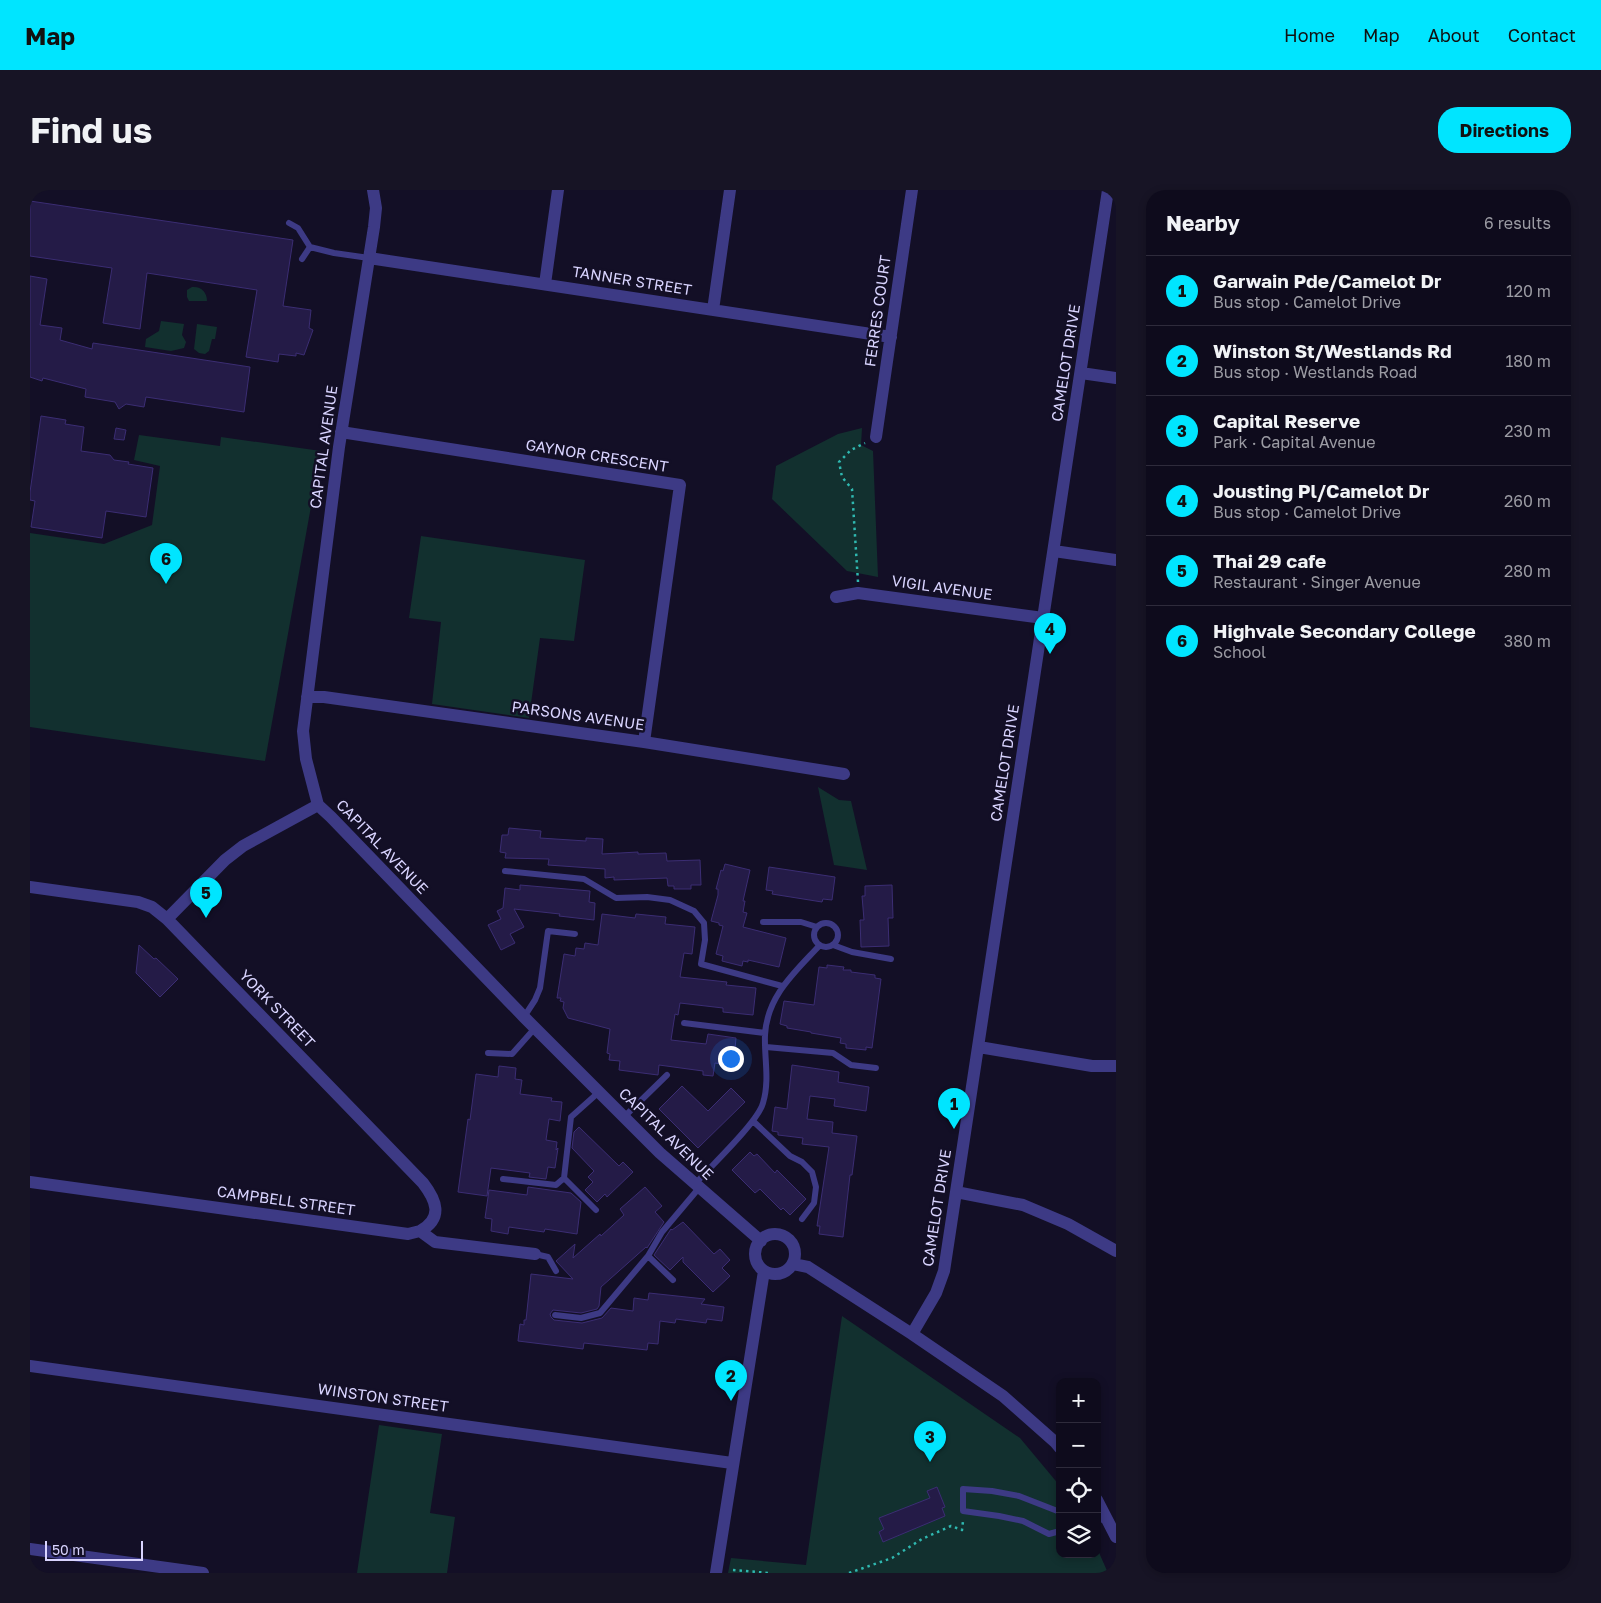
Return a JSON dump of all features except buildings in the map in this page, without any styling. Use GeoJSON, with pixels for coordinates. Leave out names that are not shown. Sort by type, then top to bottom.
{"type":"FeatureCollection","features":[{"type":"Feature","properties":{"kind":"street","name":"CAPITAL AVENUE"},"geometry":{"type":"LineString","coordinates":[[373,190],[376,208],[341,432],[303,731],[306,759],[318,805],[331,816],[524,1017],[660,1153],[761,1241]]}},
{"type":"Feature","properties":{"kind":"street"},"geometry":{"type":"LineString","coordinates":[[544,284],[558,190]]}},
{"type":"Feature","properties":{"kind":"street"},"geometry":{"type":"LineString","coordinates":[[713,310],[730,190]]}},
{"type":"Feature","properties":{"kind":"street","name":"FERRES COURT"},"geometry":{"type":"LineString","coordinates":[[876,437],[912,190]]}},
{"type":"Feature","properties":{"kind":"street","name":"CAMELOT DRIVE"},"geometry":{"type":"LineString","coordinates":[[912,1334],[936,1294],[944,1271],[1108,190]]}},
{"type":"Feature","properties":{"kind":"street","name":"TANNER STREET"},"geometry":{"type":"LineString","coordinates":[[369,258],[891,337]]}},
{"type":"Feature","properties":{"kind":"street"},"geometry":{"type":"LineString","coordinates":[[1081,373],[1116,378]]}},
{"type":"Feature","properties":{"kind":"street","name":"GAYNOR CRESCENT"},"geometry":{"type":"LineString","coordinates":[[341,432],[680,485],[644,742]]}},
{"type":"Feature","properties":{"kind":"street"},"geometry":{"type":"LineString","coordinates":[[1054,551],[1116,560]]}},
{"type":"Feature","properties":{"kind":"street","name":"VIGIL AVENUE"},"geometry":{"type":"LineString","coordinates":[[836,597],[858,593],[1043,618]]}},
{"type":"Feature","properties":{"kind":"street","name":"PARSONS AVENUE"},"geometry":{"type":"LineString","coordinates":[[307,697],[334,699],[644,742],[844,774]]}},
{"type":"Feature","properties":{"kind":"street"},"geometry":{"type":"LineString","coordinates":[[167,919],[225,860],[243,846],[318,805]]}},
{"type":"Feature","properties":{"kind":"street","name":"YORK STREET"},"geometry":{"type":"LineString","coordinates":[[30,887],[138,902],[152,907],[167,919],[423,1183],[433,1196],[436,1206],[431,1222],[420,1231]]}},
{"type":"Feature","properties":{"kind":"street"},"geometry":{"type":"LineString","coordinates":[[979,1047],[1092,1066],[1116,1066]]}},
{"type":"Feature","properties":{"kind":"street","name":"CAMPBELL STREET"},"geometry":{"type":"LineString","coordinates":[[30,1182],[408,1234],[420,1231]]}},
{"type":"Feature","properties":{"kind":"street"},"geometry":{"type":"LineString","coordinates":[[956,1192],[1023,1205],[1068,1224],[1116,1251]]}},
{"type":"Feature","properties":{"kind":"street"},"geometry":{"type":"LineString","coordinates":[[420,1231],[435,1242],[535,1254]]}},
{"type":"Feature","properties":{"kind":"street"},"geometry":{"type":"LineString","coordinates":[[773,1234],[786,1238],[794,1248],[793,1264],[782,1273],[776,1274],[764,1271],[756,1259],[755,1252],[761,1241],[773,1234]]}},
{"type":"Feature","properties":{"kind":"street"},"geometry":{"type":"LineString","coordinates":[[793,1264],[808,1266],[1003,1396],[1056,1443]]}},
{"type":"Feature","properties":{"kind":"street"},"geometry":{"type":"LineString","coordinates":[[716,1573],[764,1271]]}},
{"type":"Feature","properties":{"kind":"street","name":"WINSTON STREET"},"geometry":{"type":"LineString","coordinates":[[30,1366],[732,1464]]}},
{"type":"Feature","properties":{"kind":"street"},"geometry":{"type":"LineString","coordinates":[[1102,1520],[1116,1537]]}},
{"type":"Feature","properties":{"kind":"street"},"geometry":{"type":"LineString","coordinates":[[30,1549],[203,1573]]}},
{"type":"Feature","properties":{"kind":"lane"},"geometry":{"type":"LineString","coordinates":[[289,223],[298,228],[310,247],[369,258]]}},
{"type":"Feature","properties":{"kind":"lane"},"geometry":{"type":"LineString","coordinates":[[302,259],[310,247]]}},
{"type":"Feature","properties":{"kind":"lane"},"geometry":{"type":"LineString","coordinates":[[505,871],[584,879],[616,898],[647,897],[670,900],[694,911],[704,923],[705,940],[701,964],[782,986]]}},
{"type":"Feature","properties":{"kind":"lane"},"geometry":{"type":"LineString","coordinates":[[763,922],[801,922],[817,927]]}},
{"type":"Feature","properties":{"kind":"lane"},"geometry":{"type":"LineString","coordinates":[[825,923],[835,928],[838,937],[833,945],[826,948],[820,946],[813,934],[817,927],[825,923]]}},
{"type":"Feature","properties":{"kind":"lane"},"geometry":{"type":"LineString","coordinates":[[524,1017],[540,988],[548,931],[575,934]]}},
{"type":"Feature","properties":{"kind":"lane"},"geometry":{"type":"LineString","coordinates":[[833,945],[852,952],[891,960]]}},
{"type":"Feature","properties":{"kind":"lane"},"geometry":{"type":"LineString","coordinates":[[555,1315],[581,1318],[600,1312],[648,1256],[662,1232],[697,1186],[753,1121],[763,1104],[767,1076],[765,1033],[770,1011],[782,986],[820,946]]}},
{"type":"Feature","properties":{"kind":"lane"},"geometry":{"type":"LineString","coordinates":[[684,1023],[765,1033]]}},
{"type":"Feature","properties":{"kind":"lane"},"geometry":{"type":"LineString","coordinates":[[488,1053],[512,1054],[535,1028]]}},
{"type":"Feature","properties":{"kind":"lane"},"geometry":{"type":"LineString","coordinates":[[766,1048],[833,1053],[851,1065],[876,1068]]}},
{"type":"Feature","properties":{"kind":"lane"},"geometry":{"type":"LineString","coordinates":[[624,1117],[668,1076]]}},
{"type":"Feature","properties":{"kind":"lane"},"geometry":{"type":"LineString","coordinates":[[503,1179],[556,1185],[564,1178],[571,1117],[599,1092]]}},
{"type":"Feature","properties":{"kind":"lane"},"geometry":{"type":"LineString","coordinates":[[753,1121],[790,1156],[802,1162],[812,1172],[816,1187],[814,1203],[802,1219]]}},
{"type":"Feature","properties":{"kind":"lane"},"geometry":{"type":"LineString","coordinates":[[564,1178],[596,1210]]}},
{"type":"Feature","properties":{"kind":"lane"},"geometry":{"type":"LineString","coordinates":[[535,1254],[548,1257],[556,1271]]}},
{"type":"Feature","properties":{"kind":"lane"},"geometry":{"type":"LineString","coordinates":[[648,1256],[673,1280]]}},
{"type":"Feature","properties":{"kind":"lane"},"geometry":{"type":"LineString","coordinates":[[1056,1510],[1019,1496],[992,1491],[963,1489],[963,1511],[1023,1521],[1049,1534],[1056,1532]]}},
{"type":"Feature","properties":{"kind":"path"},"geometry":{"type":"LineString","coordinates":[[858,593],[852,489],[842,477],[839,462],[851,450],[876,437]]}},
{"type":"Feature","properties":{"kind":"path"},"geometry":{"type":"LineString","coordinates":[[849,1573],[892,1558],[922,1539],[951,1526],[962,1530],[963,1511]]}},
{"type":"Feature","properties":{"kind":"path"},"geometry":{"type":"LineString","coordinates":[[733,1570],[769,1573]]}},
{"type":"Feature","properties":{"kind":"green space"},"geometry":{"type":"Polygon","coordinates":[[[192,287],[198,287],[203,290],[207,301],[189,301],[187,290],[192,287]]]}},
{"type":"Feature","properties":{"kind":"green space"},"geometry":{"type":"Polygon","coordinates":[[[161,321],[184,324],[182,335],[186,342],[184,348],[171,351],[145,347],[146,339],[159,331],[161,321]]]}},
{"type":"Feature","properties":{"kind":"green space"},"geometry":{"type":"Polygon","coordinates":[[[197,324],[217,327],[215,339],[212,339],[209,351],[205,354],[199,353],[194,349],[197,324]]]}},
{"type":"Feature","properties":{"kind":"green space"},"geometry":{"type":"Polygon","coordinates":[[[862,428],[861,445],[873,451],[878,577],[847,571],[772,499],[776,466],[838,434],[862,428]]]}},
{"type":"Feature","properties":{"kind":"green space"},"geometry":{"type":"Polygon","coordinates":[[[139,435],[220,446],[221,437],[321,451],[265,761],[30,727],[30,533],[104,544],[152,525],[160,466],[134,460],[139,435]]]}},
{"type":"Feature","properties":{"kind":"green space"},"geometry":{"type":"Polygon","coordinates":[[[421,536],[585,560],[574,641],[540,638],[529,718],[432,704],[441,622],[409,618],[421,536]]]}},
{"type":"Feature","properties":{"kind":"green space"},"geometry":{"type":"Polygon","coordinates":[[[818,787],[839,800],[851,801],[867,870],[834,865],[818,787]]]}},
{"type":"Feature","properties":{"kind":"green space"},"geometry":{"type":"Polygon","coordinates":[[[842,1316],[1020,1438],[1056,1481],[1056,1558],[1101,1557],[1108,1573],[728,1573],[731,1558],[806,1565],[842,1316]]]}},
{"type":"Feature","properties":{"kind":"green space"},"geometry":{"type":"Polygon","coordinates":[[[379,1425],[442,1434],[430,1513],[455,1517],[447,1573],[357,1573],[379,1425]]]}},
{"type":"Feature","properties":{"kind":"place","name":"Highvale Secondary College"},"geometry":{"type":"Point","coordinates":[166,584]}},
{"type":"Feature","properties":{"kind":"place","name":"Jousting Pl/Camelot Dr"},"geometry":{"type":"Point","coordinates":[1050,654]}},
{"type":"Feature","properties":{"kind":"place","name":"Thai 29 cafe"},"geometry":{"type":"Point","coordinates":[206,918]}},
{"type":"Feature","properties":{"kind":"place","name":"Garwain Pde/Camelot Dr"},"geometry":{"type":"Point","coordinates":[954,1129]}},
{"type":"Feature","properties":{"kind":"place","name":"Winston St/Westlands Rd"},"geometry":{"type":"Point","coordinates":[731,1401]}},
{"type":"Feature","properties":{"kind":"place","name":"Capital Reserve"},"geometry":{"type":"Point","coordinates":[930,1462]}}]}
